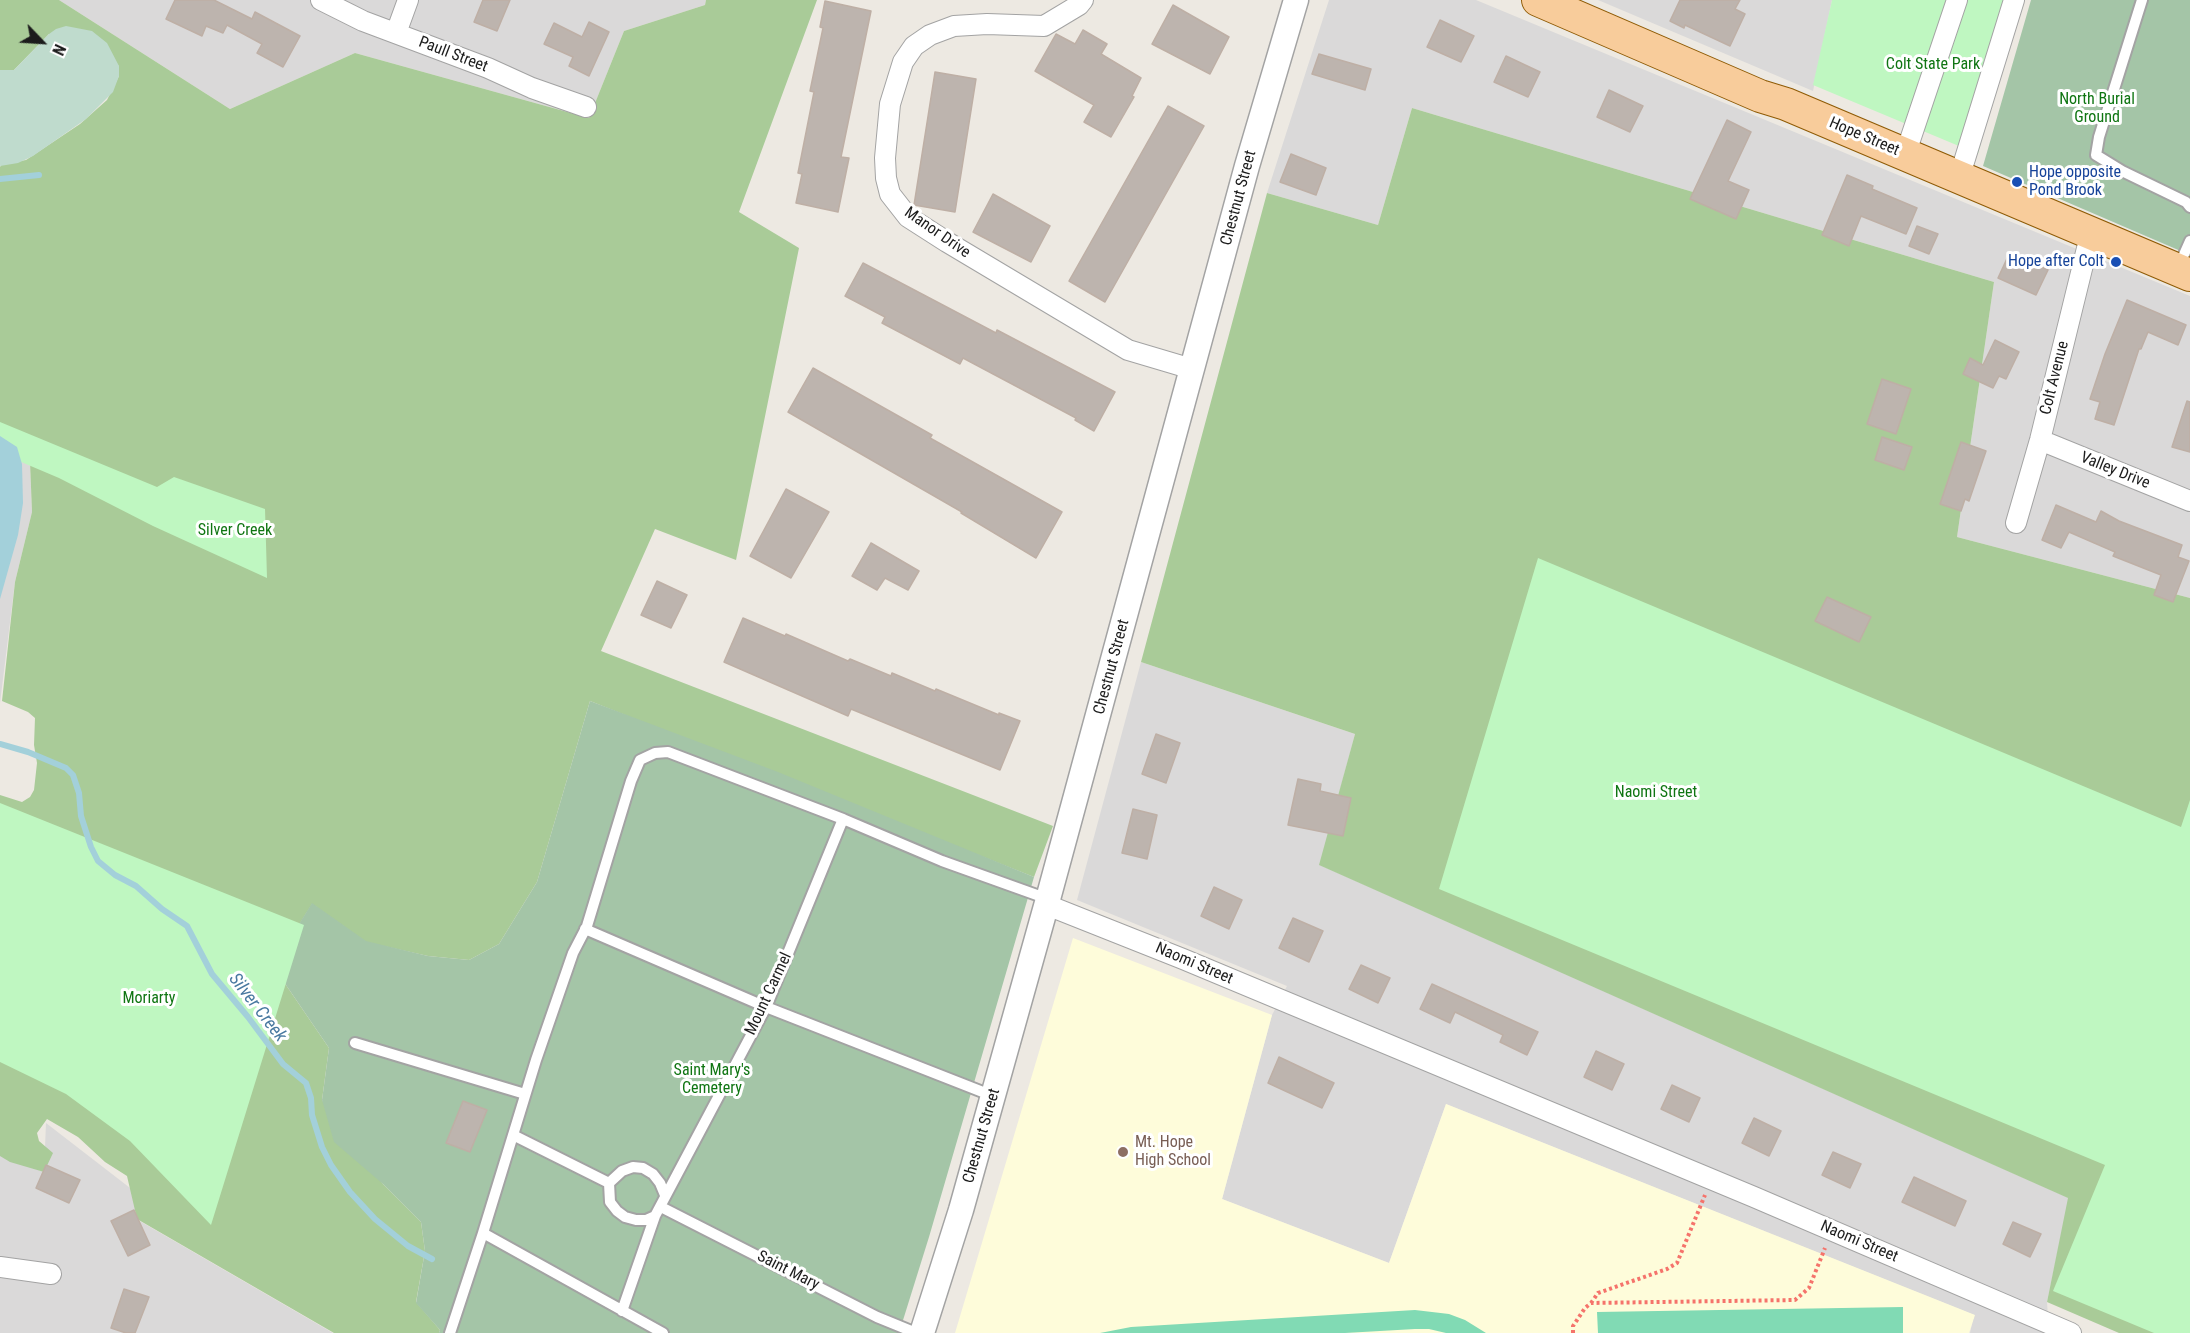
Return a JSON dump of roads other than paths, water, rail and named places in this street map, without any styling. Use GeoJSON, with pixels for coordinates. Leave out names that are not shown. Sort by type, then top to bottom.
{"type":"FeatureCollection","features":[{"type":"Feature","properties":{"kind":"main road","name":"Hope Street"},"geometry":{"type":"LineString","coordinates":[[1538,0],[1576,8],[1905,155],[2184,272]]}},
{"type":"Feature","properties":{"kind":"street","name":"Paull Street"},"geometry":{"type":"LineString","coordinates":[[321,0],[363,21],[586,107]]}},
{"type":"Feature","properties":{"kind":"street"},"geometry":{"type":"LineString","coordinates":[[396,33],[408,0]]}},
{"type":"Feature","properties":{"kind":"street","name":"Manor Drive"},"geometry":{"type":"LineString","coordinates":[[1083,0],[1079,5],[1044,26],[987,24],[954,26],[930,35],[914,46],[903,62],[890,104],[885,158],[890,194],[908,217],[1128,350],[1192,369]]}},
{"type":"Feature","properties":{"kind":"street","name":"Chestnut Street"},"geometry":{"type":"LineString","coordinates":[[922,1333],[961,1210],[1048,902],[1247,166],[1296,0]]}},
{"type":"Feature","properties":{"kind":"street"},"geometry":{"type":"LineString","coordinates":[[1905,155],[1957,0]]}},
{"type":"Feature","properties":{"kind":"street"},"geometry":{"type":"LineString","coordinates":[[1959,178],[2014,0]]}},
{"type":"Feature","properties":{"kind":"street","name":"Colt Avenue"},"geometry":{"type":"LineString","coordinates":[[2016,522],[2040,440],[2091,232]]}},
{"type":"Feature","properties":{"kind":"street","name":"Valley Drive"},"geometry":{"type":"LineString","coordinates":[[2040,440],[2190,501]]}},
{"type":"Feature","properties":{"kind":"street","name":"Naomi Street"},"geometry":{"type":"LineString","coordinates":[[1048,902],[1711,1179],[2071,1333]]}},
{"type":"Feature","properties":{"kind":"street"},"geometry":{"type":"LineString","coordinates":[[0,1267],[51,1274]]}},
{"type":"Feature","properties":{"kind":"lane"},"geometry":{"type":"LineString","coordinates":[[2142,0],[2099,138],[2096,155],[2122,171],[2186,202],[2190,207]]}},
{"type":"Feature","properties":{"kind":"lane"},"geometry":{"type":"LineString","coordinates":[[2184,272],[2190,241]]}},
{"type":"Feature","properties":{"kind":"lane"},"geometry":{"type":"LineString","coordinates":[[450,1333],[525,1094],[573,953],[585,930],[631,781],[640,760],[655,753],[668,752],[843,819],[1048,902]]}},
{"type":"Feature","properties":{"kind":"lane","name":"Mount Carmel"},"geometry":{"type":"LineString","coordinates":[[665,1195],[766,1007],[843,819]]}},
{"type":"Feature","properties":{"kind":"lane"},"geometry":{"type":"LineString","coordinates":[[585,930],[766,1007],[993,1096]]}},
{"type":"Feature","properties":{"kind":"lane"},"geometry":{"type":"LineString","coordinates":[[355,1043],[525,1094]]}},
{"type":"Feature","properties":{"kind":"lane"},"geometry":{"type":"LineString","coordinates":[[513,1135],[609,1183]]}},
{"type":"Feature","properties":{"kind":"lane"},"geometry":{"type":"LineString","coordinates":[[622,1311],[665,1195],[653,1174],[643,1168],[633,1167],[622,1171],[609,1183],[610,1202],[616,1211],[625,1217],[646,1220],[658,1211]]}},
{"type":"Feature","properties":{"kind":"lane","name":"Saint Mary"},"geometry":{"type":"LineString","coordinates":[[658,1211],[877,1317],[916,1333]]}},
{"type":"Feature","properties":{"kind":"lane"},"geometry":{"type":"LineString","coordinates":[[483,1233],[663,1333]]}},
{"type":"Feature","properties":{"kind":"water"},"geometry":{"type":"Polygon","coordinates":[[[0,436],[17,447],[22,464],[23,503],[18,535],[0,599],[0,436]]]}},
{"type":"Feature","properties":{"kind":"waterway"},"geometry":{"type":"LineString","coordinates":[[0,179],[39,175]]}},
{"type":"Feature","properties":{"kind":"waterway","name":"Silver Creek"},"geometry":{"type":"LineString","coordinates":[[0,744],[28,752],[66,768],[73,775],[79,793],[81,816],[98,861],[115,875],[136,886],[162,909],[187,926],[212,974],[283,1064],[306,1083],[311,1098],[312,1115],[322,1147],[331,1165],[350,1192],[375,1219],[408,1246],[432,1259]]}},
{"type":"Feature","properties":{"kind":"place","name":"Hope opposite Pond Brook"},"geometry":{"type":"Point","coordinates":[2017,182]}},
{"type":"Feature","properties":{"kind":"place","name":"Hope after Colt"},"geometry":{"type":"Point","coordinates":[2116,262]}},
{"type":"Feature","properties":{"kind":"place","name":"Mt. Hope High School"},"geometry":{"type":"Point","coordinates":[1123,1152]}},
{"type":"Feature","properties":{"kind":"park label","name":"Colt State Park"},"geometry":{"type":"Point","coordinates":[1933,65]}},
{"type":"Feature","properties":{"kind":"park label","name":"North Burial Ground"},"geometry":{"type":"Point","coordinates":[2097,109]}},
{"type":"Feature","properties":{"kind":"park label","name":"Moriarty"},"geometry":{"type":"Point","coordinates":[149,999]}},
{"type":"Feature","properties":{"kind":"park label","name":"Saint Mary's Cemetery"},"geometry":{"type":"Point","coordinates":[712,1080]}}]}
